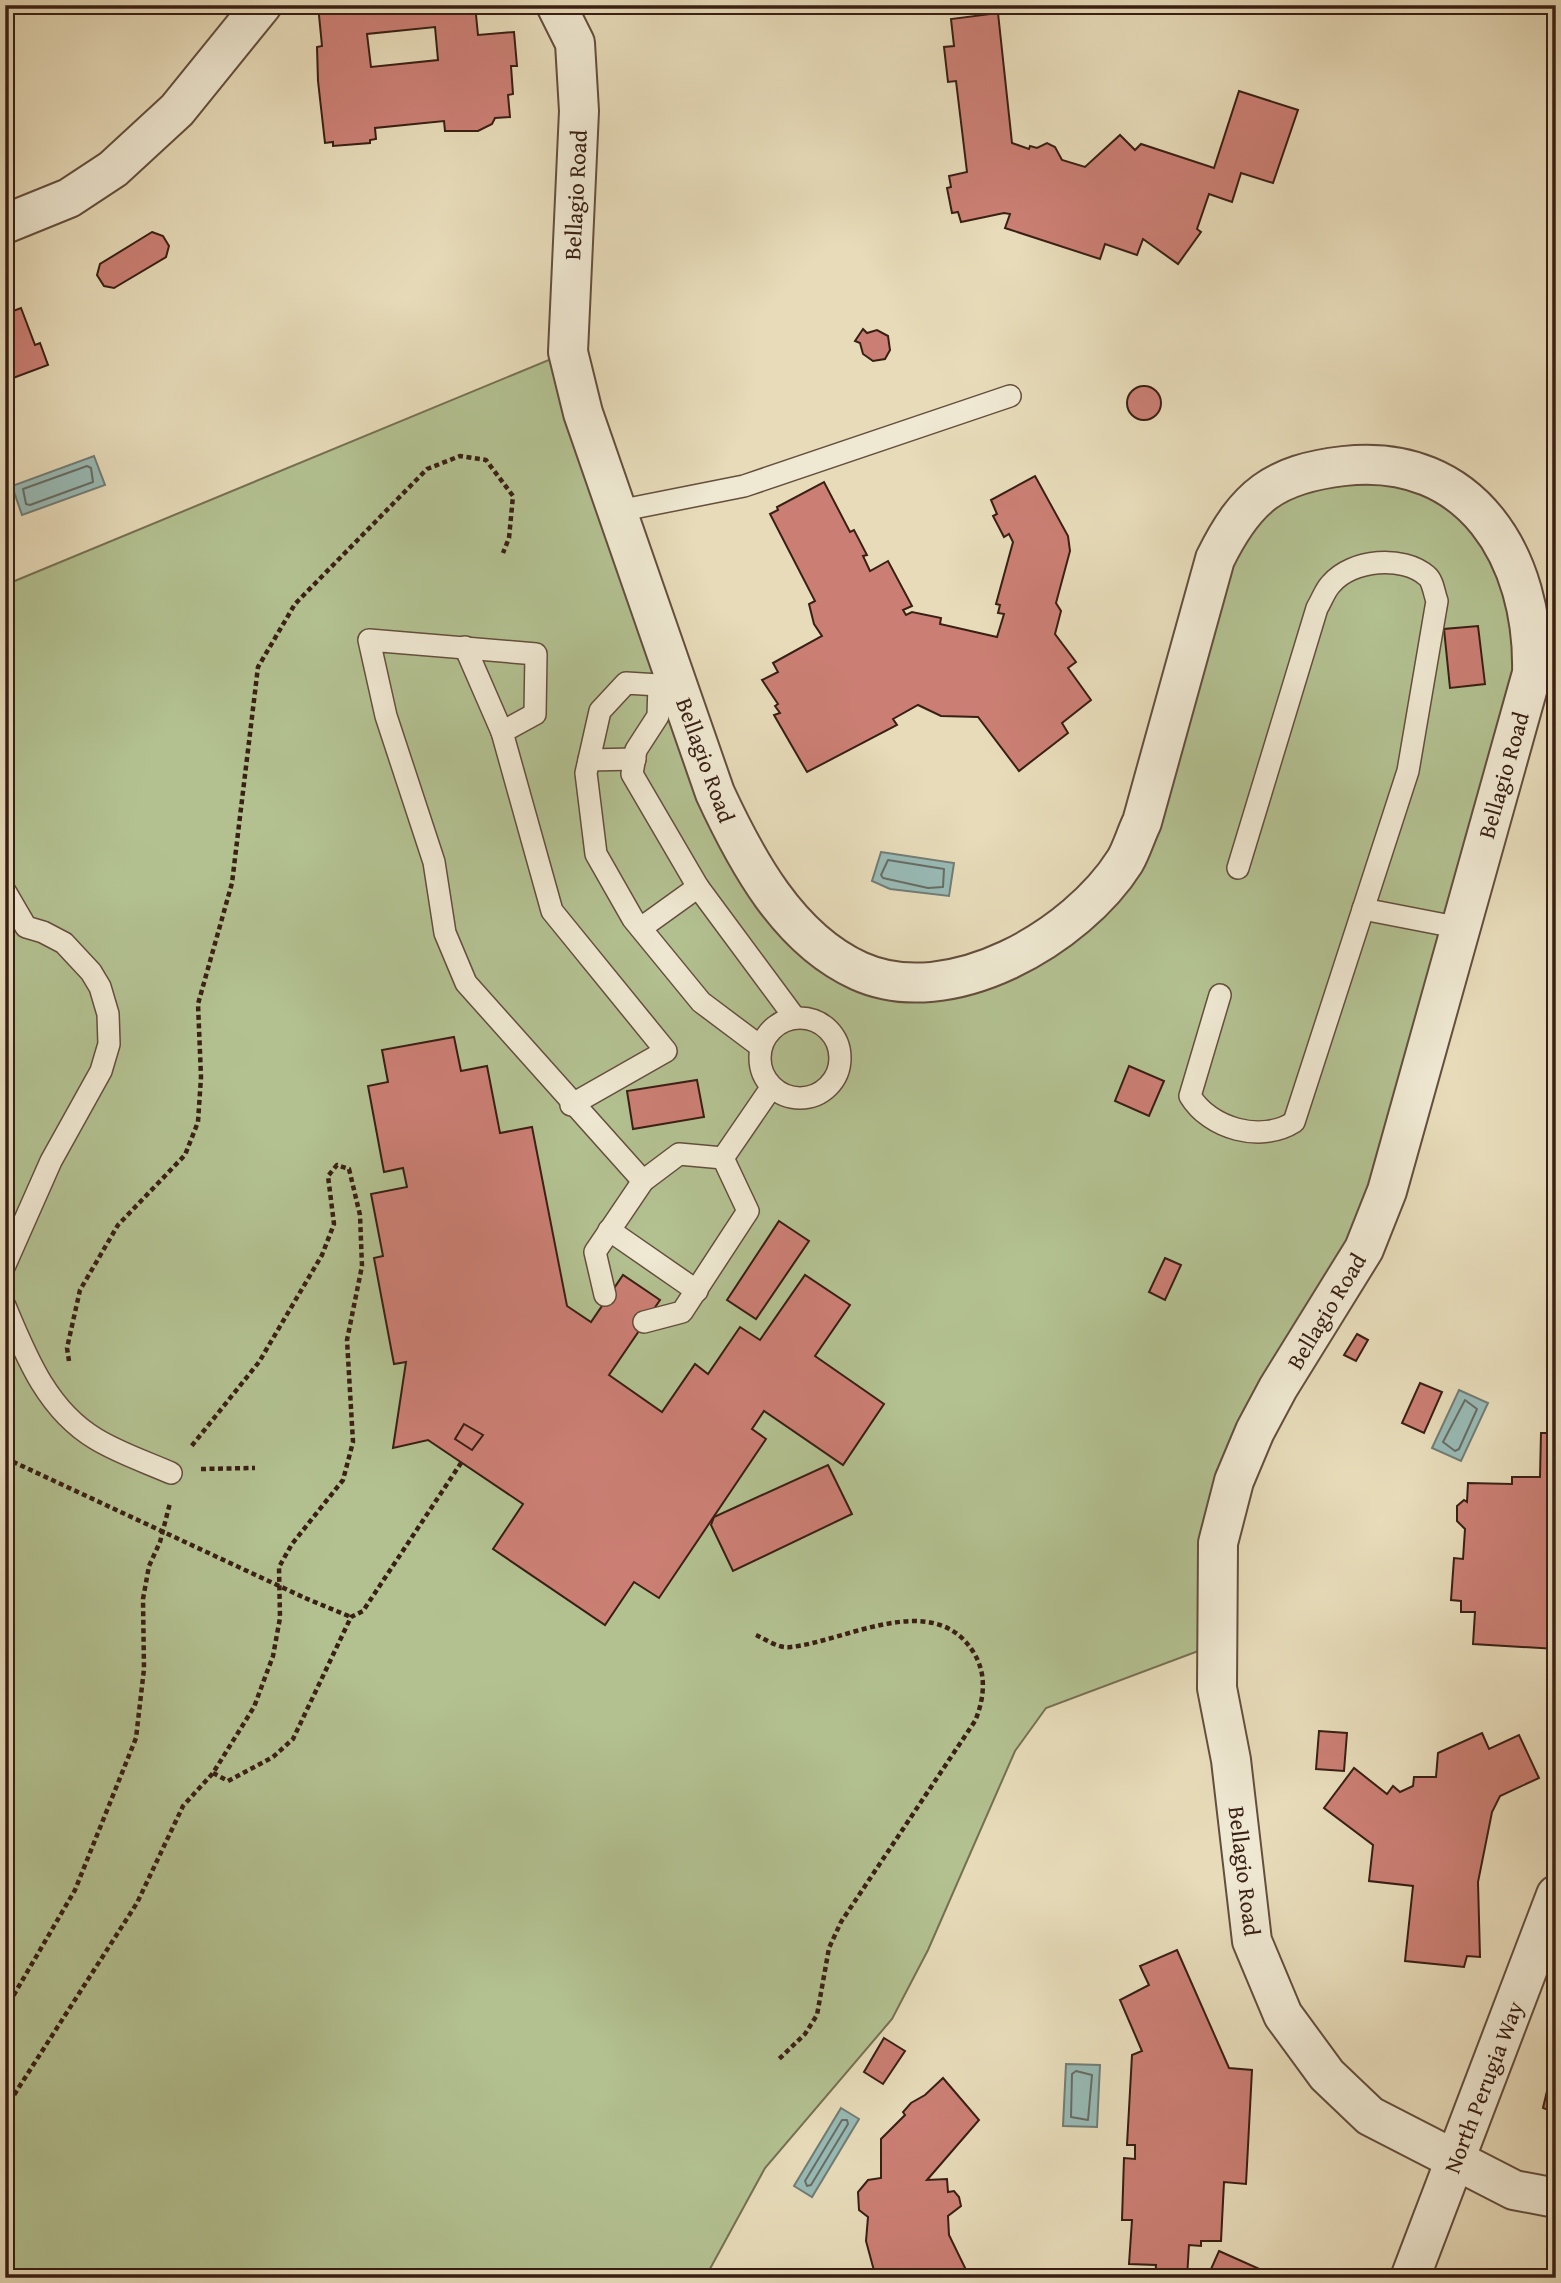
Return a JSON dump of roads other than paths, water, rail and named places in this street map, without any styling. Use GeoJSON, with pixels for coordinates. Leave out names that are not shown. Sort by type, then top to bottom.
{"type":"FeatureCollection","features":[{"type":"Feature","properties":{"kind":"street"},"geometry":{"type":"LineString","coordinates":[[5,224],[69,198],[113,169],[177,110],[262,5]]}},
{"type":"Feature","properties":{"kind":"street","name":"Bellagio Road"},"geometry":{"type":"LineString","coordinates":[[556,5],[575,43],[579,111],[568,352],[583,413],[618,511],[667,681],[734,835],[777,903],[829,952],[860,971],[917,983],[977,972],[1013,958],[1047,939],[1104,887],[1125,860],[1142,822],[1215,559],[1232,525],[1255,500],[1284,478],[1315,469],[1387,465],[1421,472],[1449,485],[1476,509],[1516,566],[1533,636],[1532,673],[1387,1191],[1364,1250],[1278,1388],[1234,1481],[1218,1543],[1215,1591],[1217,1688],[1231,1760],[1252,1941],[1283,2015],[1327,2075],[1370,2116],[1514,2190],[1556,2198]]}},
{"type":"Feature","properties":{"kind":"street","name":"North Perugia Way"},"geometry":{"type":"LineString","coordinates":[[1410,2278],[1556,1895]]}},
{"type":"Feature","properties":{"kind":"lane"},"geometry":{"type":"LineString","coordinates":[[618,511],[744,486],[1010,397]]}},
{"type":"Feature","properties":{"kind":"lane"},"geometry":{"type":"LineString","coordinates":[[1220,995],[1190,1096],[1201,1114],[1254,1134],[1281,1130],[1294,1122],[1408,771],[1437,601],[1429,578],[1412,566],[1392,562],[1356,568],[1332,582],[1317,608],[1238,868]]}},
{"type":"Feature","properties":{"kind":"lane"},"geometry":{"type":"LineString","coordinates":[[502,732],[535,714],[536,653],[369,640],[386,716],[434,862],[445,933],[466,984],[643,1181]]}},
{"type":"Feature","properties":{"kind":"lane"},"geometry":{"type":"LineString","coordinates":[[465,647],[502,732],[552,911],[666,1051],[572,1105]]}},
{"type":"Feature","properties":{"kind":"lane"},"geometry":{"type":"LineString","coordinates":[[761,1047],[701,1002],[640,928],[596,854],[586,773],[600,711],[626,683],[667,681],[658,716],[636,750],[632,774],[698,887],[794,1018]]}},
{"type":"Feature","properties":{"kind":"lane"},"geometry":{"type":"LineString","coordinates":[[589,760],[635,759]]}},
{"type":"Feature","properties":{"kind":"lane"},"geometry":{"type":"LineString","coordinates":[[640,928],[698,887]]}},
{"type":"Feature","properties":{"kind":"lane"},"geometry":{"type":"LineString","coordinates":[[5,891],[26,927],[64,943],[81,960],[100,986],[108,1024],[108,1044],[101,1071],[51,1161],[5,1265]]}},
{"type":"Feature","properties":{"kind":"lane"},"geometry":{"type":"LineString","coordinates":[[1363,909],[1461,928]]}},
{"type":"Feature","properties":{"kind":"lane"},"geometry":{"type":"LineString","coordinates":[[794,1018],[820,1022],[838,1042],[839,1070],[833,1082],[810,1098],[797,1099],[771,1087],[760,1065],[761,1047],[772,1029],[794,1018]]}},
{"type":"Feature","properties":{"kind":"lane"},"geometry":{"type":"LineString","coordinates":[[723,1158],[771,1087]]}},
{"type":"Feature","properties":{"kind":"lane"},"geometry":{"type":"LineString","coordinates":[[605,1295],[595,1252],[643,1181],[678,1154],[723,1158]]}},
{"type":"Feature","properties":{"kind":"lane"},"geometry":{"type":"LineString","coordinates":[[645,1322],[682,1312],[748,1211],[723,1158]]}},
{"type":"Feature","properties":{"kind":"lane"},"geometry":{"type":"LineString","coordinates":[[609,1230],[697,1291]]}},
{"type":"Feature","properties":{"kind":"lane"},"geometry":{"type":"LineString","coordinates":[[5,1306],[39,1384],[78,1424],[95,1439],[171,1473]]}},
{"type":"Feature","properties":{"kind":"water"},"geometry":{"type":"Polygon","coordinates":[[[94,456],[105,485],[22,515],[12,486],[94,456]]]}},
{"type":"Feature","properties":{"kind":"water"},"geometry":{"type":"Polygon","coordinates":[[[881,852],[954,863],[949,896],[890,889],[872,881],[881,852]]]}},
{"type":"Feature","properties":{"kind":"water"},"geometry":{"type":"Polygon","coordinates":[[[1459,1390],[1488,1403],[1461,1461],[1432,1448],[1459,1390]]]}},
{"type":"Feature","properties":{"kind":"water"},"geometry":{"type":"Polygon","coordinates":[[[1066,2064],[1100,2065],[1097,2127],[1063,2126],[1066,2064]]]}},
{"type":"Feature","properties":{"kind":"water"},"geometry":{"type":"Polygon","coordinates":[[[841,2108],[859,2119],[812,2197],[794,2186],[841,2108]]]}}]}
